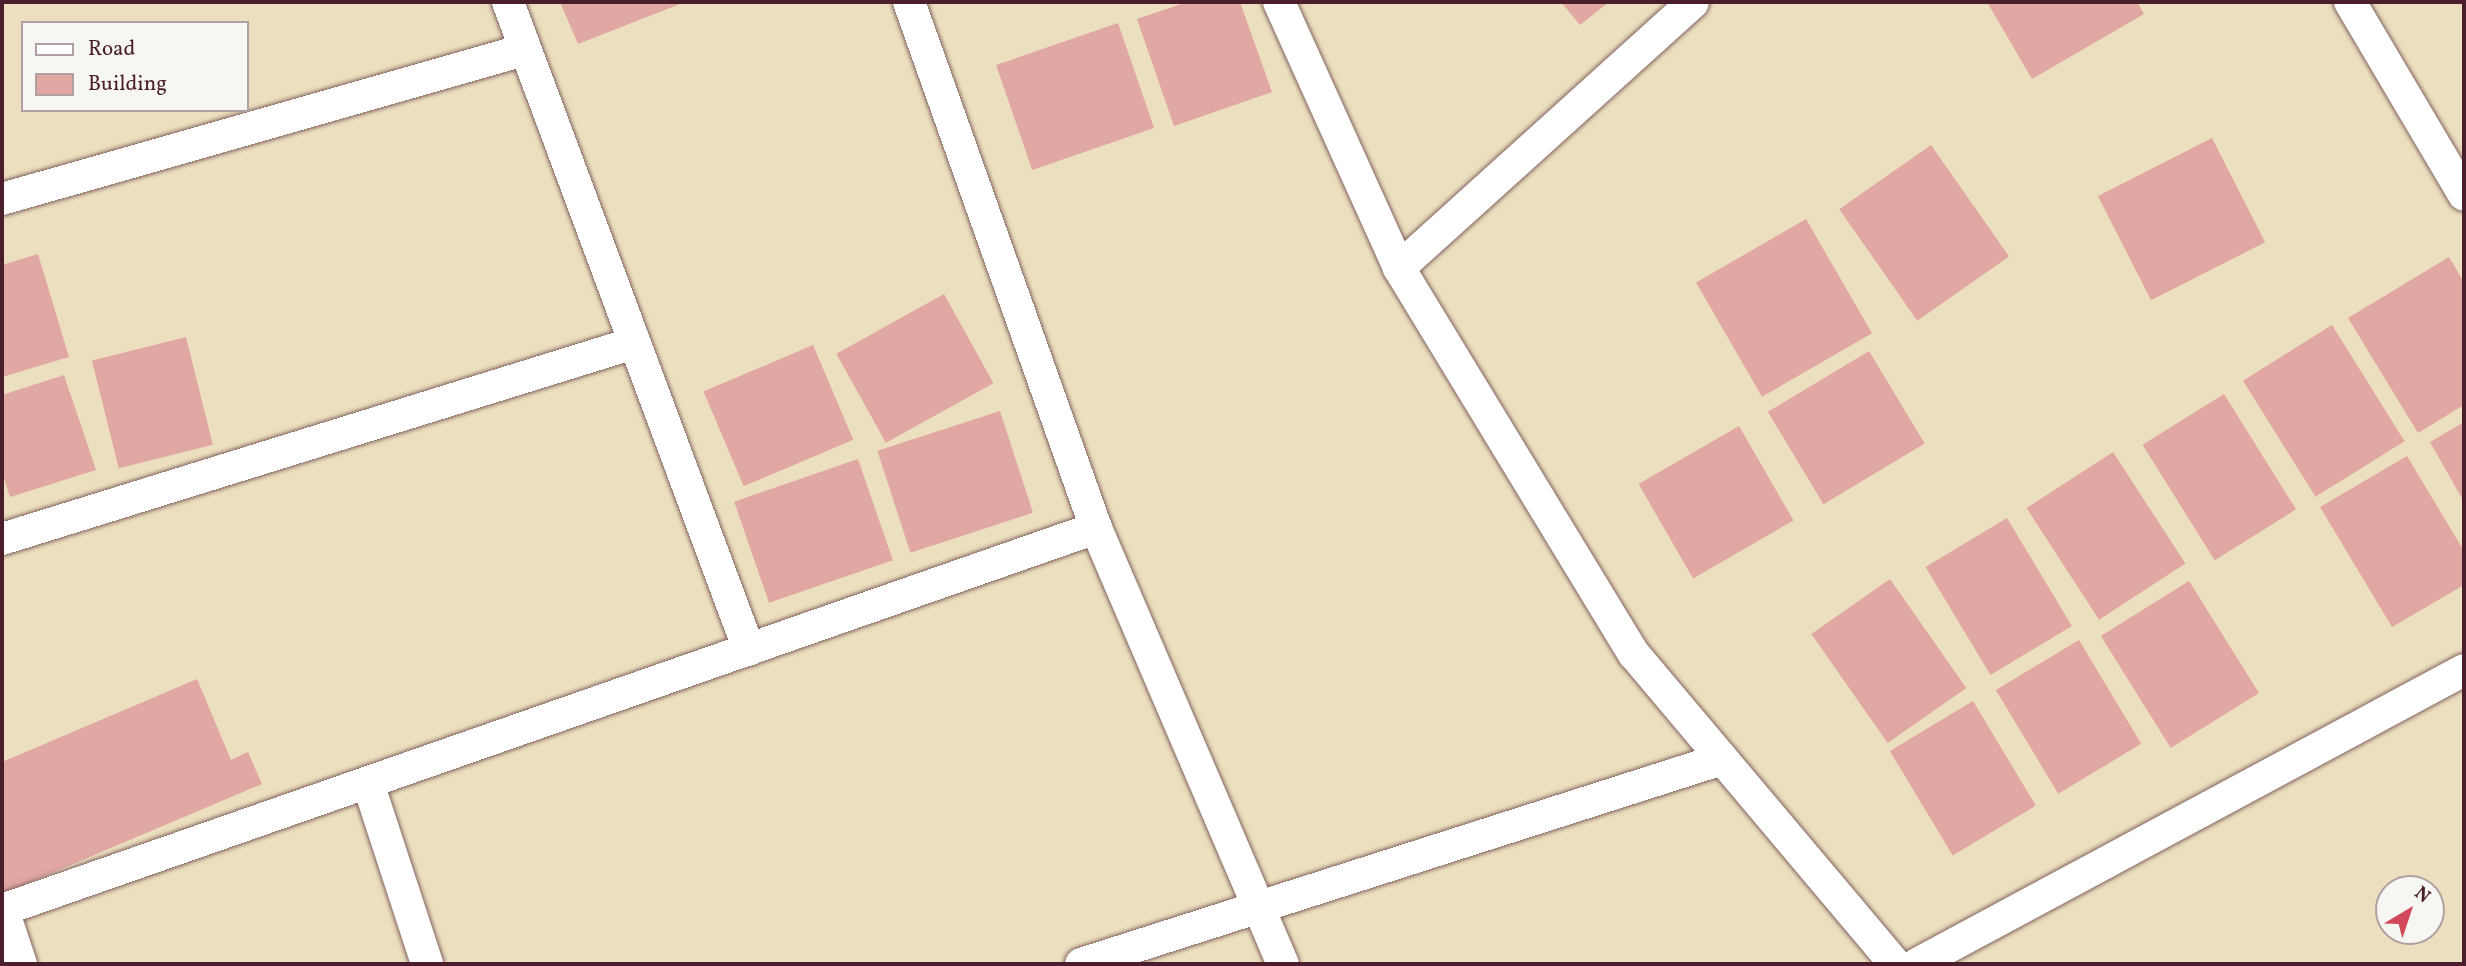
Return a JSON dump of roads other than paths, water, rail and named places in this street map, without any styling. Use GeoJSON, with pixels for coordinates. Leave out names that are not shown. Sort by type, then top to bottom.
{"type":"FeatureCollection","features":[{"type":"Feature","properties":{"kind":"street"},"geometry":{"type":"LineString","coordinates":[[508,2],[749,650]]}},
{"type":"Feature","properties":{"kind":"street"},"geometry":{"type":"LineString","coordinates":[[909,2],[1096,528],[1261,905],[1283,964]]}},
{"type":"Feature","properties":{"kind":"street"},"geometry":{"type":"LineString","coordinates":[[1279,2],[1399,268],[1634,654],[1895,964]]}},
{"type":"Feature","properties":{"kind":"street"},"geometry":{"type":"LineString","coordinates":[[1399,268],[1693,2]]}},
{"type":"Feature","properties":{"kind":"street"},"geometry":{"type":"LineString","coordinates":[[2350,2],[2464,195]]}},
{"type":"Feature","properties":{"kind":"street"},"geometry":{"type":"LineString","coordinates":[[2,199],[524,50]]}},
{"type":"Feature","properties":{"kind":"street"},"geometry":{"type":"LineString","coordinates":[[2,538],[634,343]]}},
{"type":"Feature","properties":{"kind":"street"},"geometry":{"type":"LineString","coordinates":[[21,964],[2,910],[1096,528]]}},
{"type":"Feature","properties":{"kind":"street"},"geometry":{"type":"LineString","coordinates":[[1917,964],[2464,670]]}},
{"type":"Feature","properties":{"kind":"street"},"geometry":{"type":"LineString","coordinates":[[1081,964],[1722,759]]}},
{"type":"Feature","properties":{"kind":"street"},"geometry":{"type":"LineString","coordinates":[[368,783],[427,964]]}}]}
